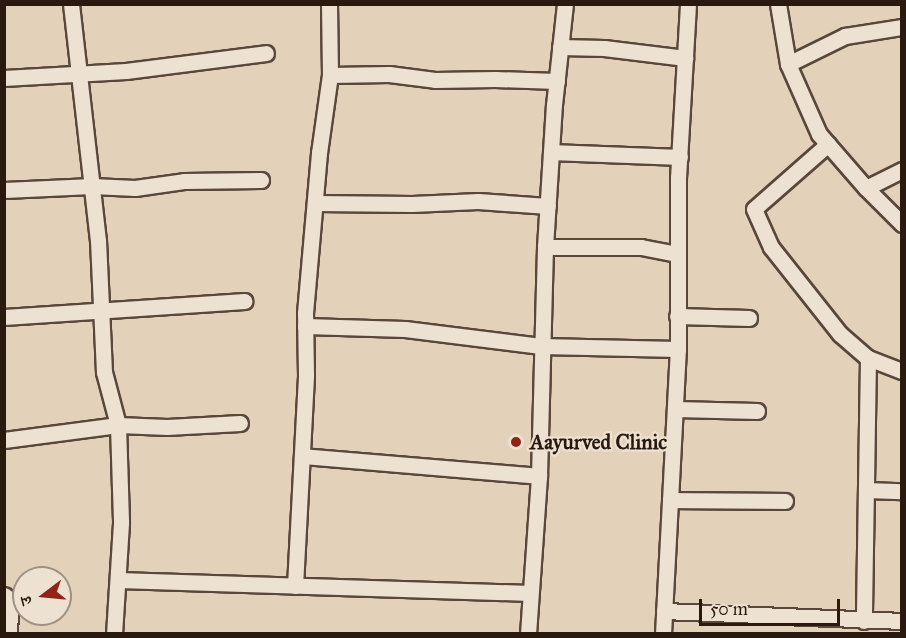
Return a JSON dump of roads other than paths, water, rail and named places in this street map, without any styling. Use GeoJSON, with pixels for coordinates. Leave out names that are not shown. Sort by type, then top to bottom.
{"type":"FeatureCollection","features":[{"type":"Feature","properties":{"kind":"street"},"geometry":{"type":"LineString","coordinates":[[70,4],[92,186],[104,372],[118,425],[121,523],[114,633]]}},
{"type":"Feature","properties":{"kind":"street"},"geometry":{"type":"LineString","coordinates":[[295,586],[306,375],[305,326],[315,203],[330,75],[329,4]]}},
{"type":"Feature","properties":{"kind":"street"},"geometry":{"type":"LineString","coordinates":[[528,633],[538,476],[545,247],[551,152],[565,4]]}},
{"type":"Feature","properties":{"kind":"street"},"geometry":{"type":"LineString","coordinates":[[663,633],[678,349],[676,254],[688,4]]}},
{"type":"Feature","properties":{"kind":"street"},"geometry":{"type":"LineString","coordinates":[[778,4],[788,64],[819,134],[866,188],[902,224]]}},
{"type":"Feature","properties":{"kind":"street"},"geometry":{"type":"LineString","coordinates":[[788,64],[845,36],[902,27]]}},
{"type":"Feature","properties":{"kind":"street"},"geometry":{"type":"LineString","coordinates":[[560,47],[604,48],[684,58]]}},
{"type":"Feature","properties":{"kind":"street"},"geometry":{"type":"LineString","coordinates":[[4,78],[126,71],[266,53]]}},
{"type":"Feature","properties":{"kind":"street"},"geometry":{"type":"LineString","coordinates":[[330,75],[389,74],[435,80],[557,81]]}},
{"type":"Feature","properties":{"kind":"street"},"geometry":{"type":"LineString","coordinates":[[828,144],[754,209],[771,247],[840,334],[868,358],[902,371]]}},
{"type":"Feature","properties":{"kind":"street"},"geometry":{"type":"LineString","coordinates":[[551,152],[680,157]]}},
{"type":"Feature","properties":{"kind":"street"},"geometry":{"type":"LineString","coordinates":[[866,188],[902,170]]}},
{"type":"Feature","properties":{"kind":"street"},"geometry":{"type":"LineString","coordinates":[[4,190],[92,186],[135,188],[184,181],[261,180]]}},
{"type":"Feature","properties":{"kind":"street"},"geometry":{"type":"LineString","coordinates":[[315,203],[412,204],[478,201],[548,206]]}},
{"type":"Feature","properties":{"kind":"street"},"geometry":{"type":"LineString","coordinates":[[545,247],[640,247],[676,254]]}},
{"type":"Feature","properties":{"kind":"street"},"geometry":{"type":"LineString","coordinates":[[4,317],[244,301]]}},
{"type":"Feature","properties":{"kind":"street"},"geometry":{"type":"LineString","coordinates":[[677,316],[749,318]]}},
{"type":"Feature","properties":{"kind":"street"},"geometry":{"type":"LineString","coordinates":[[305,326],[405,329],[541,346],[678,349]]}},
{"type":"Feature","properties":{"kind":"street"},"geometry":{"type":"LineString","coordinates":[[864,621],[868,358]]}},
{"type":"Feature","properties":{"kind":"street"},"geometry":{"type":"LineString","coordinates":[[675,409],[757,411]]}},
{"type":"Feature","properties":{"kind":"street"},"geometry":{"type":"LineString","coordinates":[[4,440],[118,425],[167,427],[240,423]]}},
{"type":"Feature","properties":{"kind":"street"},"geometry":{"type":"LineString","coordinates":[[302,456],[538,476]]}},
{"type":"Feature","properties":{"kind":"street"},"geometry":{"type":"LineString","coordinates":[[866,490],[902,491]]}},
{"type":"Feature","properties":{"kind":"street"},"geometry":{"type":"LineString","coordinates":[[670,500],[785,501]]}},
{"type":"Feature","properties":{"kind":"street"},"geometry":{"type":"LineString","coordinates":[[118,580],[530,592]]}},
{"type":"Feature","properties":{"kind":"street"},"geometry":{"type":"LineString","coordinates":[[4,595],[8,598],[10,613],[9,633]]}},
{"type":"Feature","properties":{"kind":"street"},"geometry":{"type":"LineString","coordinates":[[664,611],[902,621]]}},
{"type":"Feature","properties":{"kind":"place","name":"Aayurved Clinic"},"geometry":{"type":"Point","coordinates":[516,442]}}]}
